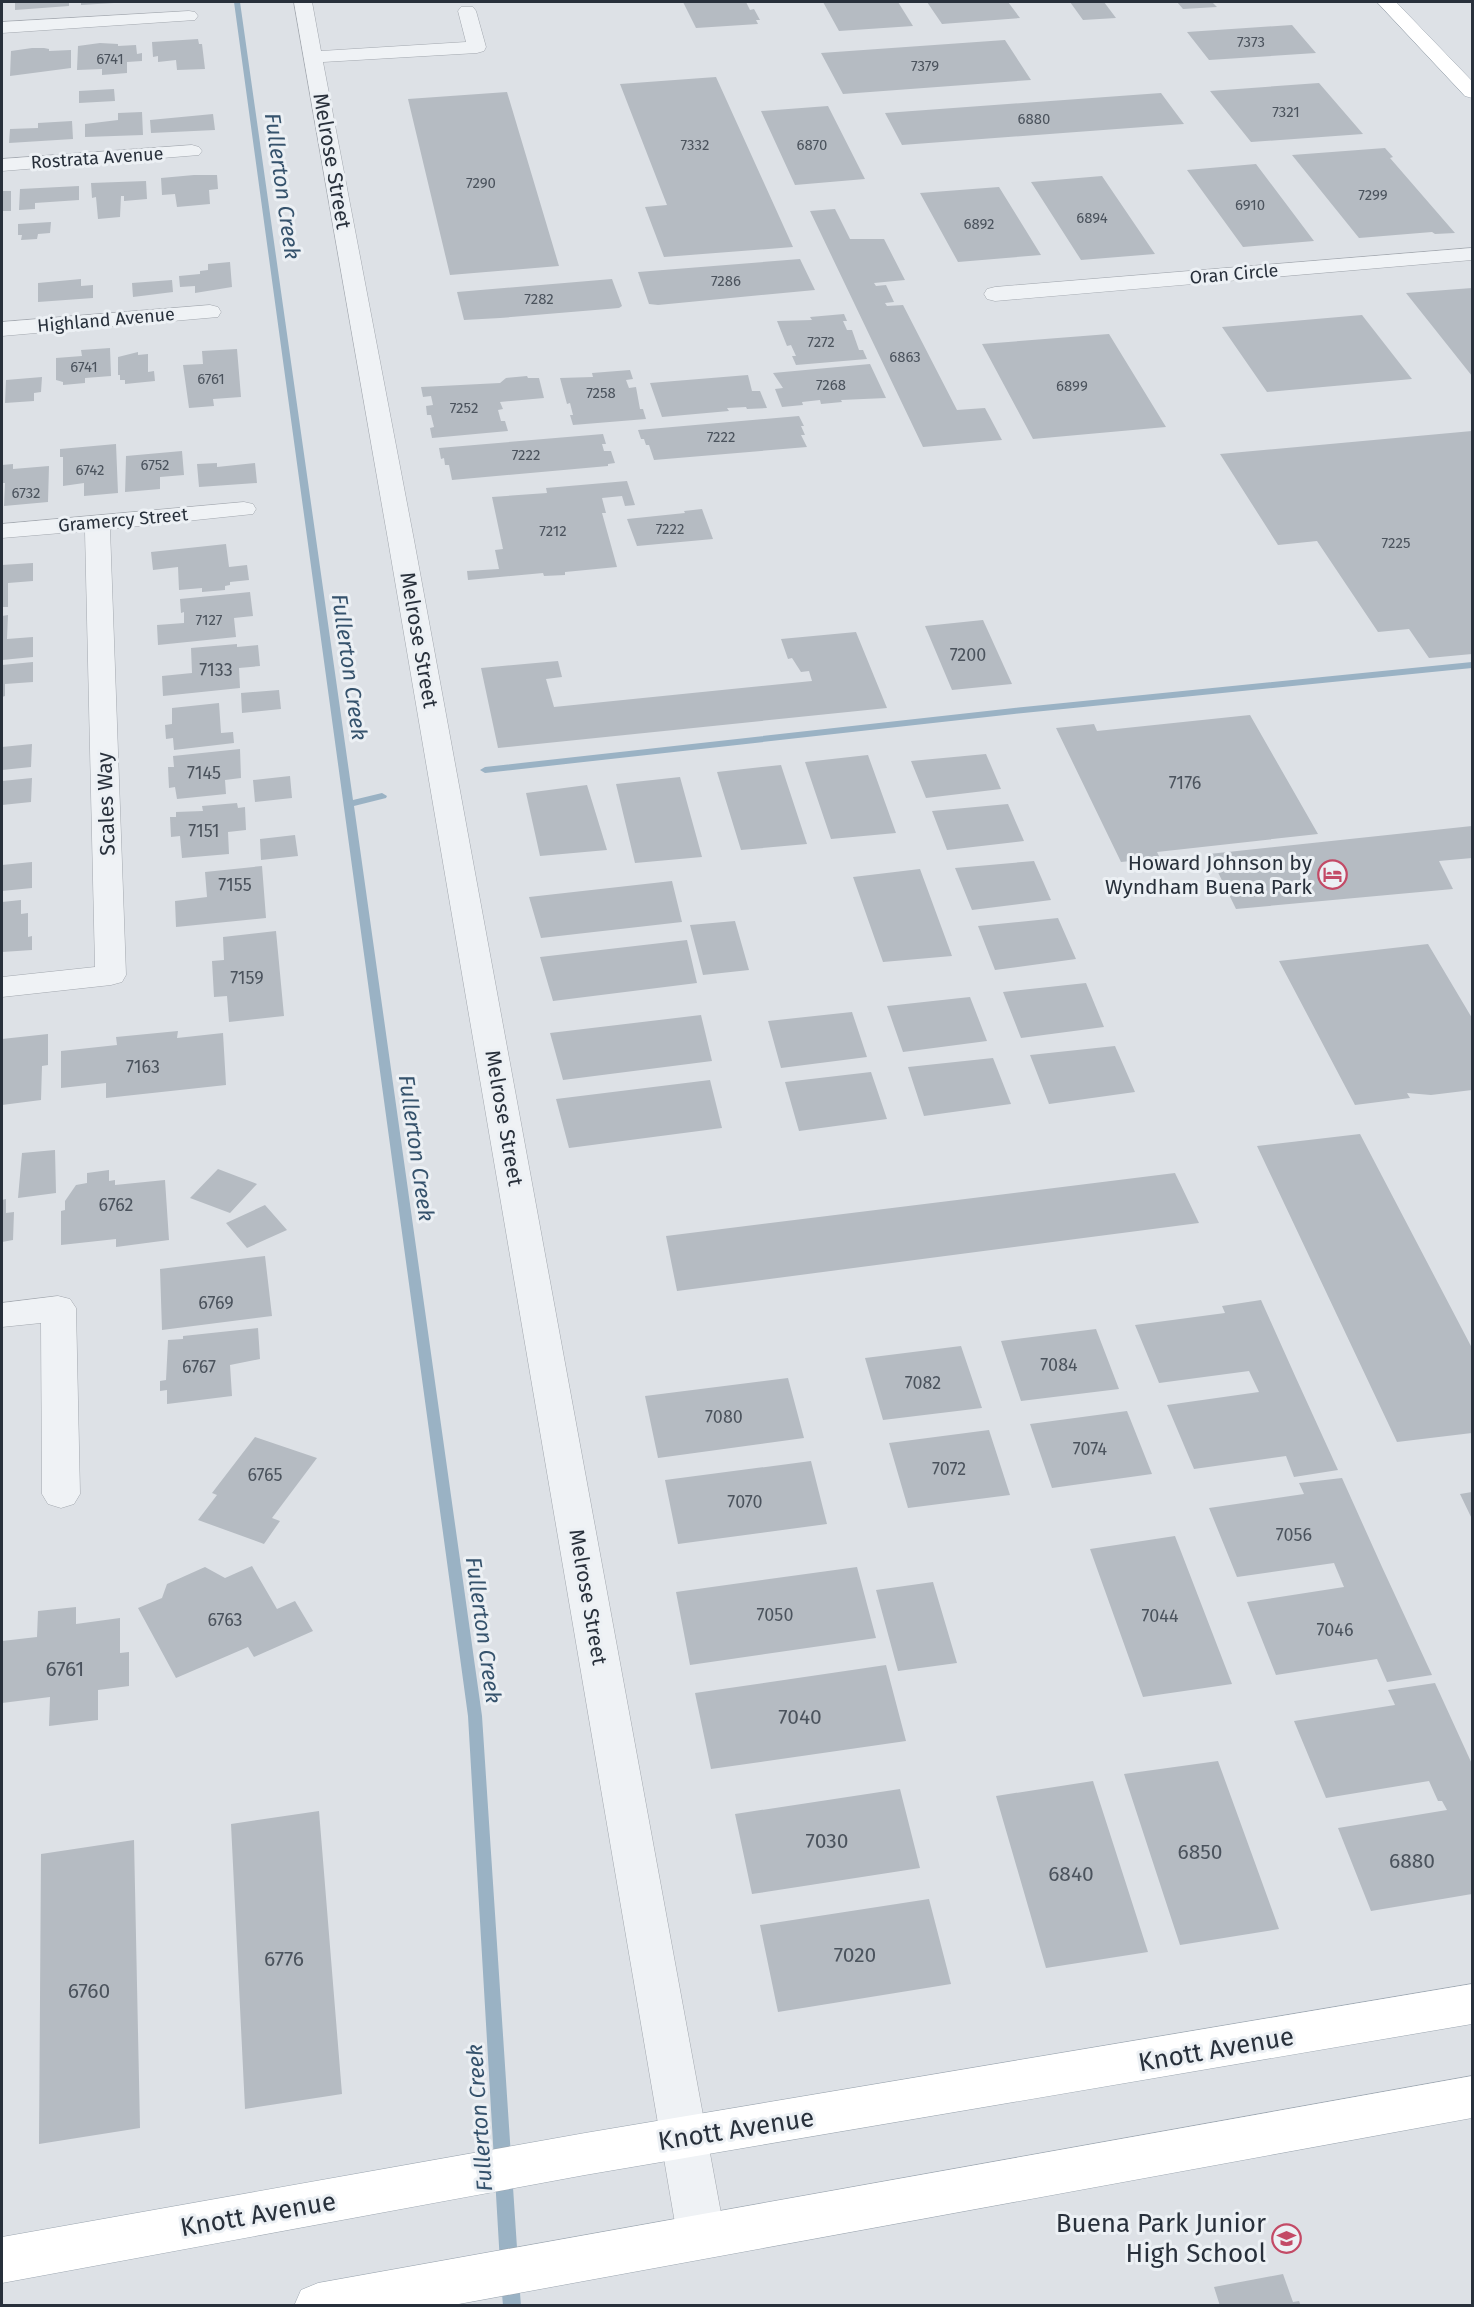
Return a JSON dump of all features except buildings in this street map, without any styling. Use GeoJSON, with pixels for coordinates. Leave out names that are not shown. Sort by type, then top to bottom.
{"type":"FeatureCollection","features":[{"type":"Feature","properties":{"kind":"main road"},"geometry":{"type":"LineString","coordinates":[[1386,2],[1473,92]]}},
{"type":"Feature","properties":{"kind":"main road","name":"Knott Avenue"},"geometry":{"type":"LineString","coordinates":[[2,2260],[585,2154],[1078,2073],[1473,2004]]}},
{"type":"Feature","properties":{"kind":"main road"},"geometry":{"type":"LineString","coordinates":[[318,2306],[1473,2097]]}},
{"type":"Feature","properties":{"kind":"street","name":"Melrose Street"},"geometry":{"type":"LineString","coordinates":[[303,2],[402,540],[701,2235]]}},
{"type":"Feature","properties":{"kind":"street"},"geometry":{"type":"LineString","coordinates":[[313,57],[480,55],[467,11]]}},
{"type":"Feature","properties":{"kind":"street"},"geometry":{"type":"LineString","coordinates":[[2,28],[189,16]]}},
{"type":"Feature","properties":{"kind":"street","name":"Rostrata Avenue"},"geometry":{"type":"LineString","coordinates":[[2,165],[192,151]]}},
{"type":"Feature","properties":{"kind":"street","name":"Oran Circle"},"geometry":{"type":"LineString","coordinates":[[996,294],[1473,254]]}},
{"type":"Feature","properties":{"kind":"street","name":"Highland Avenue"},"geometry":{"type":"LineString","coordinates":[[2,329],[210,312]]}},
{"type":"Feature","properties":{"kind":"street","name":"Gramercy Street"},"geometry":{"type":"LineString","coordinates":[[2,531],[244,509]]}},
{"type":"Feature","properties":{"kind":"street","name":"Scales Way"},"geometry":{"type":"LineString","coordinates":[[2,987],[111,975],[97,523]]}},
{"type":"Feature","properties":{"kind":"street"},"geometry":{"type":"LineString","coordinates":[[2,1315],[58,1308],[61,1494]]}},
{"type":"Feature","properties":{"kind":"waterway","name":"Fullerton Creek"},"geometry":{"type":"LineString","coordinates":[[237,2],[348,804]]}},
{"type":"Feature","properties":{"kind":"waterway"},"geometry":{"type":"LineString","coordinates":[[485,770],[1014,711],[1472,665]]}},
{"type":"Feature","properties":{"kind":"waterway"},"geometry":{"type":"LineString","coordinates":[[348,804],[382,796]]}},
{"type":"Feature","properties":{"kind":"waterway","name":"Fullerton Creek"},"geometry":{"type":"LineString","coordinates":[[348,804],[475,1716],[509,2263]]}},
{"type":"Feature","properties":{"kind":"waterway","name":"Fullerton Creek"},"geometry":{"type":"LineString","coordinates":[[510,2280],[512,2306]]}},
{"type":"Feature","properties":{"kind":"place","name":"Howard Johnson by Wyndham Buena Park"},"geometry":{"type":"Point","coordinates":[1333,875]}},
{"type":"Feature","properties":{"kind":"place","name":"Buena Park Junior High School"},"geometry":{"type":"Point","coordinates":[1287,2238]}}]}
